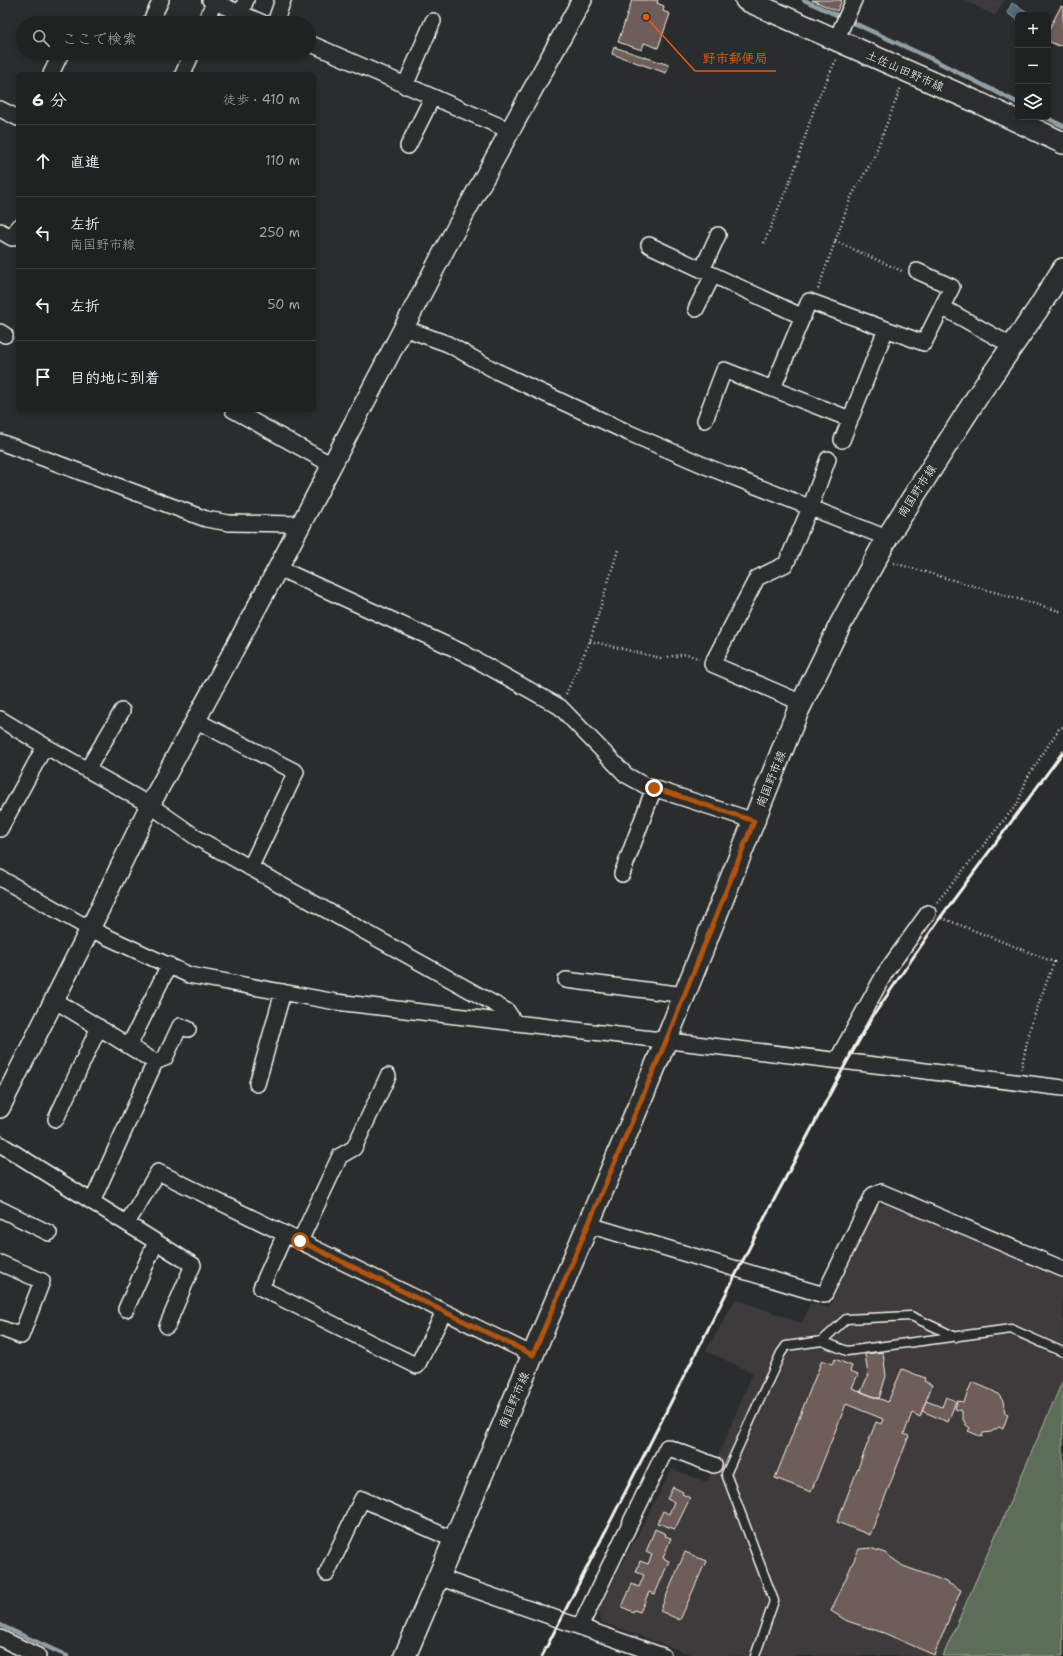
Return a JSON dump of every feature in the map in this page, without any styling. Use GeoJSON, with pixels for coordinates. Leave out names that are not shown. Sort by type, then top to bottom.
{"type":"FeatureCollection","features":[{"type":"Feature","properties":{"kind":"main road","name":"土佐山田野市線"},"geometry":{"type":"LineString","coordinates":[[746,0],[907,71],[1063,143]]}},
{"type":"Feature","properties":{"kind":"main road","name":"南国野市線"},"geometry":{"type":"LineString","coordinates":[[405,1656],[666,1041],[802,703],[840,625],[887,538],[979,394],[1038,309],[1063,269]]}},
{"type":"Feature","properties":{"kind":"street"},"geometry":{"type":"LineString","coordinates":[[153,16],[161,0]]}},
{"type":"Feature","properties":{"kind":"street"},"geometry":{"type":"LineString","coordinates":[[277,16],[283,0]]}},
{"type":"Feature","properties":{"kind":"street"},"geometry":{"type":"LineString","coordinates":[[0,1108],[90,929],[150,805],[278,568],[446,246],[511,131],[582,0]]}},
{"type":"Feature","properties":{"kind":"street"},"geometry":{"type":"LineString","coordinates":[[840,42],[854,0]]}},
{"type":"Feature","properties":{"kind":"street"},"geometry":{"type":"LineString","coordinates":[[207,16],[212,1],[244,7],[255,16]]}},
{"type":"Feature","properties":{"kind":"street"},"geometry":{"type":"LineString","coordinates":[[405,86],[433,21]]}},
{"type":"Feature","properties":{"kind":"street"},"geometry":{"type":"LineString","coordinates":[[316,46],[432,98],[511,131]]}},
{"type":"Feature","properties":{"kind":"street"},"geometry":{"type":"LineString","coordinates":[[52,72],[58,60]]}},
{"type":"Feature","properties":{"kind":"street"},"geometry":{"type":"LineString","coordinates":[[183,72],[189,60]]}},
{"type":"Feature","properties":{"kind":"street"},"geometry":{"type":"LineString","coordinates":[[408,146],[432,98]]}},
{"type":"Feature","properties":{"kind":"street"},"geometry":{"type":"LineString","coordinates":[[0,109],[16,117]]}},
{"type":"Feature","properties":{"kind":"street"},"geometry":{"type":"LineString","coordinates":[[0,231],[12,238],[16,231]]}},
{"type":"Feature","properties":{"kind":"street"},"geometry":{"type":"LineString","coordinates":[[696,309],[718,236]]}},
{"type":"Feature","properties":{"kind":"street"},"geometry":{"type":"LineString","coordinates":[[649,245],[803,317]]}},
{"type":"Feature","properties":{"kind":"street"},"geometry":{"type":"LineString","coordinates":[[773,388],[809,301],[924,343],[952,287],[918,271]]}},
{"type":"Feature","properties":{"kind":"street"},"geometry":{"type":"LineString","coordinates":[[942,307],[1012,346]]}},
{"type":"Feature","properties":{"kind":"street"},"geometry":{"type":"LineString","coordinates":[[404,328],[448,344],[496,371],[636,436],[708,467],[887,538]]}},
{"type":"Feature","properties":{"kind":"street"},"geometry":{"type":"LineString","coordinates":[[842,440],[886,329]]}},
{"type":"Feature","properties":{"kind":"street"},"geometry":{"type":"LineString","coordinates":[[705,420],[724,370],[850,419]]}},
{"type":"Feature","properties":{"kind":"street"},"geometry":{"type":"LineString","coordinates":[[237,412],[332,465]]}},
{"type":"Feature","properties":{"kind":"street"},"geometry":{"type":"LineString","coordinates":[[0,442],[206,519],[229,523],[300,524]]}},
{"type":"Feature","properties":{"kind":"street"},"geometry":{"type":"LineString","coordinates":[[802,703],[712,664],[757,578],[786,564],[810,508],[828,459]]}},
{"type":"Feature","properties":{"kind":"street"},"geometry":{"type":"LineString","coordinates":[[278,568],[462,652],[560,708],[626,775],[644,785],[754,821]]}},
{"type":"Feature","properties":{"kind":"street"},"geometry":{"type":"LineString","coordinates":[[87,770],[122,711]]}},
{"type":"Feature","properties":{"kind":"street"},"geometry":{"type":"LineString","coordinates":[[0,719],[44,746],[150,805],[197,838],[508,1011],[515,1023]]}},
{"type":"Feature","properties":{"kind":"street"},"geometry":{"type":"LineString","coordinates":[[195,720],[296,772],[250,868]]}},
{"type":"Feature","properties":{"kind":"street"},"geometry":{"type":"LineString","coordinates":[[1,826],[44,746]]}},
{"type":"Feature","properties":{"kind":"street"},"geometry":{"type":"LineString","coordinates":[[622,874],[654,788]]}},
{"type":"Feature","properties":{"kind":"street"},"geometry":{"type":"LineString","coordinates":[[0,878],[90,929],[189,975],[336,1002],[837,1060],[1063,1088]]}},
{"type":"Feature","properties":{"kind":"street"},"geometry":{"type":"LineString","coordinates":[[837,1060],[885,973],[928,913]]}},
{"type":"Feature","properties":{"kind":"street"},"geometry":{"type":"LineString","coordinates":[[129,1046],[168,965]]}},
{"type":"Feature","properties":{"kind":"street"},"geometry":{"type":"LineString","coordinates":[[566,980],[685,995]]}},
{"type":"Feature","properties":{"kind":"street"},"geometry":{"type":"LineString","coordinates":[[257,1084],[283,992]]}},
{"type":"Feature","properties":{"kind":"street"},"geometry":{"type":"LineString","coordinates":[[54,1000],[155,1062]]}},
{"type":"Feature","properties":{"kind":"street"},"geometry":{"type":"LineString","coordinates":[[92,1202],[155,1062],[165,1058],[180,1026],[188,1029]]}},
{"type":"Feature","properties":{"kind":"street"},"geometry":{"type":"LineString","coordinates":[[56,1119],[99,1027]]}},
{"type":"Feature","properties":{"kind":"street"},"geometry":{"type":"LineString","coordinates":[[300,1241],[340,1156],[354,1148],[388,1076]]}},
{"type":"Feature","properties":{"kind":"street"},"geometry":{"type":"LineString","coordinates":[[0,1144],[193,1265],[167,1326]]}},
{"type":"Feature","properties":{"kind":"street"},"geometry":{"type":"LineString","coordinates":[[127,1223],[158,1172],[533,1355]]}},
{"type":"Feature","properties":{"kind":"street"},"geometry":{"type":"LineString","coordinates":[[589,1225],[824,1295],[873,1195],[881,1192],[1063,1269]]}},
{"type":"Feature","properties":{"kind":"street"},"geometry":{"type":"LineString","coordinates":[[0,1209],[49,1233]]}},
{"type":"Feature","properties":{"kind":"street"},"geometry":{"type":"LineString","coordinates":[[285,1234],[261,1288],[417,1366],[444,1312]]}},
{"type":"Feature","properties":{"kind":"street"},"geometry":{"type":"LineString","coordinates":[[126,1309],[156,1242]]}},
{"type":"Feature","properties":{"kind":"street"},"geometry":{"type":"LineString","coordinates":[[0,1263],[42,1281],[21,1336],[0,1328]]}},
{"type":"Feature","properties":{"kind":"street"},"geometry":{"type":"LineString","coordinates":[[580,1627],[667,1448],[721,1468]]}},
{"type":"Feature","properties":{"kind":"street"},"geometry":{"type":"LineString","coordinates":[[327,1573],[362,1499],[454,1540]]}},
{"type":"Feature","properties":{"kind":"street"},"geometry":{"type":"LineString","coordinates":[[438,1577],[663,1656]]}},
{"type":"Feature","properties":{"kind":"street"},"geometry":{"type":"LineString","coordinates":[[0,1638],[38,1656]]}},
{"type":"Feature","properties":{"kind":"lane"},"geometry":{"type":"LineString","coordinates":[[822,1341],[846,1319],[911,1316],[956,1337]]}},
{"type":"Feature","properties":{"kind":"lane"},"geometry":{"type":"LineString","coordinates":[[755,1656],[774,1602],[726,1474],[721,1468],[780,1353],[786,1346],[822,1341],[848,1352],[1011,1329],[1063,1352]]}},
{"type":"Feature","properties":{"kind":"path"},"geometry":{"type":"LineString","coordinates":[[764,244],[794,171],[816,103],[840,42]]}},
{"type":"Feature","properties":{"kind":"path"},"geometry":{"type":"LineString","coordinates":[[814,303],[851,197],[873,159],[907,71]]}},
{"type":"Feature","properties":{"kind":"path"},"geometry":{"type":"LineString","coordinates":[[835,241],[913,276],[918,271]]}},
{"type":"Feature","properties":{"kind":"path"},"geometry":{"type":"LineString","coordinates":[[560,708],[590,642],[618,550]]}},
{"type":"Feature","properties":{"kind":"path"},"geometry":{"type":"LineString","coordinates":[[876,558],[1063,612]]}},
{"type":"Feature","properties":{"kind":"path"},"geometry":{"type":"LineString","coordinates":[[590,642],[660,658],[687,654],[712,664]]}},
{"type":"Feature","properties":{"kind":"path"},"geometry":{"type":"LineString","coordinates":[[1018,1082],[1031,1025],[1054,962],[928,913],[1018,803],[1027,778],[1059,730],[1063,727]]}},
{"type":"Feature","properties":{"kind":"shaded area"},"geometry":{"type":"Polygon","coordinates":[[[964,0],[1004,0],[995,16],[964,0]]]}},
{"type":"Feature","properties":{"kind":"shaded area"},"geometry":{"type":"Polygon","coordinates":[[[886,1204],[1063,1277],[1063,1656],[695,1656],[601,1622],[598,1610],[672,1469],[707,1482],[753,1373],[706,1351],[736,1299],[802,1323],[810,1303],[829,1308],[877,1206],[886,1204]]]}},
{"type":"Feature","properties":{"kind":"green space"},"geometry":{"type":"Polygon","coordinates":[[[1063,1380],[1063,1656],[943,1656],[1063,1380]]]}},
{"type":"Feature","properties":{"kind":"water"},"geometry":{"type":"Polygon","coordinates":[[[1012,3],[1028,12],[1015,12],[1015,18],[1007,13],[1012,3]]]}},
{"type":"Feature","properties":{"kind":"building"},"geometry":{"type":"Polygon","coordinates":[[[632,0],[658,0],[657,3],[664,6],[663,11],[670,14],[658,48],[644,43],[642,50],[618,42],[632,0]]]}},
{"type":"Feature","properties":{"kind":"building"},"geometry":{"type":"Polygon","coordinates":[[[812,0],[842,0],[837,11],[812,0]]]}},
{"type":"Feature","properties":{"kind":"building"},"geometry":{"type":"Polygon","coordinates":[[[1061,6],[1063,7],[1063,46],[1051,42],[1051,25],[1061,6]]]}},
{"type":"Feature","properties":{"kind":"building"},"geometry":{"type":"Polygon","coordinates":[[[614,47],[669,65],[666,73],[612,54],[614,47]]]}},
{"type":"Feature","properties":{"kind":"building"},"geometry":{"type":"Polygon","coordinates":[[[883,1352],[886,1376],[879,1399],[861,1392],[868,1375],[865,1354],[883,1352]]]}},
{"type":"Feature","properties":{"kind":"building"},"geometry":{"type":"Polygon","coordinates":[[[835,1359],[852,1366],[850,1371],[858,1374],[852,1388],[888,1402],[902,1369],[925,1378],[924,1381],[932,1385],[920,1417],[912,1413],[904,1434],[909,1436],[870,1535],[837,1522],[876,1422],[881,1424],[883,1419],[846,1404],[811,1492],[775,1478],[822,1360],[832,1364],[835,1359]]]}},
{"type":"Feature","properties":{"kind":"building"},"geometry":{"type":"Polygon","coordinates":[[[972,1382],[998,1394],[1003,1401],[1005,1413],[1008,1414],[1003,1429],[999,1427],[991,1432],[983,1433],[982,1437],[968,1431],[970,1428],[966,1425],[962,1417],[962,1411],[955,1409],[957,1401],[964,1402],[972,1382]]]}},
{"type":"Feature","properties":{"kind":"building"},"geometry":{"type":"Polygon","coordinates":[[[946,1397],[956,1401],[948,1422],[922,1411],[926,1401],[942,1407],[946,1397]]]}},
{"type":"Feature","properties":{"kind":"building"},"geometry":{"type":"Polygon","coordinates":[[[673,1487],[683,1492],[682,1494],[690,1498],[675,1529],[657,1523],[663,1511],[669,1514],[674,1502],[667,1499],[673,1487]]]}},
{"type":"Feature","properties":{"kind":"building"},"geometry":{"type":"Polygon","coordinates":[[[655,1529],[671,1538],[663,1558],[669,1561],[655,1594],[649,1592],[640,1612],[634,1610],[633,1612],[622,1607],[632,1584],[639,1587],[644,1575],[636,1572],[640,1561],[648,1564],[652,1555],[646,1552],[655,1529]]]}},
{"type":"Feature","properties":{"kind":"building"},"geometry":{"type":"Polygon","coordinates":[[[870,1548],[885,1553],[903,1566],[942,1580],[961,1590],[934,1655],[884,1633],[847,1621],[831,1611],[859,1549],[870,1548]]]}},
{"type":"Feature","properties":{"kind":"building"},"geometry":{"type":"Polygon","coordinates":[[[685,1552],[706,1561],[680,1620],[660,1611],[685,1552]]]}},
{"type":"Feature","properties":{"kind":"waterway"},"geometry":{"type":"LineString","coordinates":[[804,0],[934,60],[1015,101]]}},
{"type":"Feature","properties":{"kind":"waterway"},"geometry":{"type":"LineString","coordinates":[[1051,120],[1063,126]]}},
{"type":"Feature","properties":{"kind":"waterway"},"geometry":{"type":"LineString","coordinates":[[0,1625],[67,1656]]}},
{"type":"Feature","properties":{"kind":"railway"},"geometry":{"type":"LineString","coordinates":[[542,1656],[766,1215],[844,1067],[873,1016],[940,918],[1063,752]]}},
{"type":"Feature","properties":{"kind":"place","name":"野市郵便局"},"geometry":{"type":"Point","coordinates":[646,17]}},
{"type":"Feature","properties":{"kind":"route"},"geometry":{"type":"LineString","coordinates":[[300,1241],[533,1355],[666,1041],[754,821],[654,788]]}}]}
